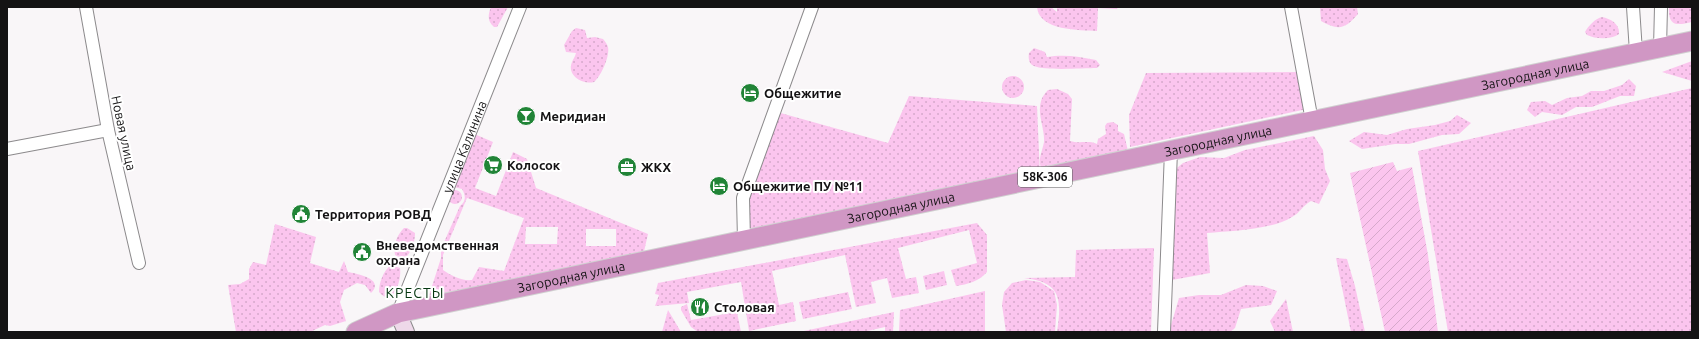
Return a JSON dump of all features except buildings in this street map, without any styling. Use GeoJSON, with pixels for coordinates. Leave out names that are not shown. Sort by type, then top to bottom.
{"type":"FeatureCollection","features":[{"type":"Feature","properties":{"kind":"highway","name":"Загородная улица"},"geometry":{"type":"LineString","coordinates":[[398,313],[1692,41]]}},
{"type":"Feature","properties":{"kind":"highway","name":"58К-306"},"geometry":{"type":"LineString","coordinates":[[356,332],[398,313]]}},
{"type":"Feature","properties":{"kind":"main road"},"geometry":{"type":"LineString","coordinates":[[398,313],[406,332]]}},
{"type":"Feature","properties":{"kind":"street","name":"Новая улица"},"geometry":{"type":"LineString","coordinates":[[86,7],[108,130],[139,263]]}},
{"type":"Feature","properties":{"kind":"street","name":"улица Калинина"},"geometry":{"type":"LineString","coordinates":[[398,313],[520,7]]}},
{"type":"Feature","properties":{"kind":"street"},"geometry":{"type":"LineString","coordinates":[[744,240],[743,198],[812,7]]}},
{"type":"Feature","properties":{"kind":"street"},"geometry":{"type":"LineString","coordinates":[[1291,7],[1312,121]]}},
{"type":"Feature","properties":{"kind":"street"},"geometry":{"type":"LineString","coordinates":[[1633,7],[1636,52]]}},
{"type":"Feature","properties":{"kind":"street"},"geometry":{"type":"LineString","coordinates":[[1660,48],[1661,7]]}},
{"type":"Feature","properties":{"kind":"street"},"geometry":{"type":"LineString","coordinates":[[7,149],[108,130]]}},
{"type":"Feature","properties":{"kind":"street"},"geometry":{"type":"LineString","coordinates":[[1164,332],[1170,151]]}},
{"type":"Feature","properties":{"kind":"shaded area"},"geometry":{"type":"Polygon","coordinates":[[[491,7],[508,7],[497,27],[494,27],[489,20],[491,7]]]}},
{"type":"Feature","properties":{"kind":"shaded area"},"geometry":{"type":"Polygon","coordinates":[[[1037,7],[1051,7],[1057,12],[1057,7],[1118,7],[1117,9],[1098,8],[1097,31],[1061,28],[1052,25],[1039,15],[1037,7]]]}},
{"type":"Feature","properties":{"kind":"shaded area"},"geometry":{"type":"Polygon","coordinates":[[[1320,7],[1357,7],[1358,14],[1349,23],[1341,27],[1337,27],[1321,21],[1320,7]]]}},
{"type":"Feature","properties":{"kind":"shaded area"},"geometry":{"type":"Polygon","coordinates":[[[1669,7],[1692,7],[1692,22],[1682,24],[1674,23],[1670,18],[1669,7]]]}},
{"type":"Feature","properties":{"kind":"shaded area"},"geometry":{"type":"Polygon","coordinates":[[[1602,17],[1614,22],[1618,27],[1619,34],[1612,37],[1603,38],[1587,35],[1585,32],[1588,27],[1602,17]]]}},
{"type":"Feature","properties":{"kind":"shaded area"},"geometry":{"type":"Polygon","coordinates":[[[576,28],[585,30],[587,38],[595,37],[603,39],[608,47],[608,55],[604,66],[594,82],[590,83],[581,81],[572,71],[572,62],[576,53],[566,52],[564,45],[572,31],[576,28]]]}},
{"type":"Feature","properties":{"kind":"shaded area"},"geometry":{"type":"Polygon","coordinates":[[[1034,48],[1045,52],[1047,57],[1078,57],[1096,60],[1100,65],[1097,68],[1040,68],[1032,65],[1029,61],[1029,53],[1034,48]]]}},
{"type":"Feature","properties":{"kind":"shaded area"},"geometry":{"type":"Polygon","coordinates":[[[1692,61],[1692,81],[1662,72],[1692,61]]]}},
{"type":"Feature","properties":{"kind":"shaded area"},"geometry":{"type":"Polygon","coordinates":[[[1306,72],[1316,107],[1130,147],[1129,115],[1146,73],[1306,72]]]}},
{"type":"Feature","properties":{"kind":"shaded area"},"geometry":{"type":"Polygon","coordinates":[[[1013,76],[1021,79],[1024,87],[1021,95],[1013,98],[1005,95],[1002,87],[1005,79],[1013,76]]]}},
{"type":"Feature","properties":{"kind":"shaded area"},"geometry":{"type":"Polygon","coordinates":[[[1629,79],[1636,86],[1634,96],[1620,96],[1592,107],[1576,107],[1562,115],[1542,112],[1535,117],[1527,110],[1531,102],[1545,101],[1552,105],[1567,98],[1582,96],[1591,91],[1604,91],[1622,85],[1629,79]]]}},
{"type":"Feature","properties":{"kind":"shaded area"},"geometry":{"type":"Polygon","coordinates":[[[1692,88],[1692,332],[1448,332],[1418,151],[1692,88]]]}},
{"type":"Feature","properties":{"kind":"shaded area"},"geometry":{"type":"Polygon","coordinates":[[[1057,89],[1068,94],[1072,99],[1070,141],[1091,142],[1097,144],[1098,139],[1106,134],[1105,126],[1107,123],[1113,122],[1118,125],[1118,131],[1124,134],[1128,151],[1042,170],[1040,160],[1044,137],[1040,117],[1040,106],[1042,98],[1048,90],[1057,89]]]}},
{"type":"Feature","properties":{"kind":"shaded area"},"geometry":{"type":"Polygon","coordinates":[[[909,96],[1037,106],[1040,176],[747,238],[745,199],[777,112],[888,143],[909,96]]]}},
{"type":"Feature","properties":{"kind":"shaded area"},"geometry":{"type":"Polygon","coordinates":[[[1457,115],[1471,123],[1459,134],[1442,135],[1409,144],[1395,144],[1362,149],[1349,141],[1364,132],[1387,135],[1407,129],[1450,121],[1457,115]]]}},
{"type":"Feature","properties":{"kind":"shaded area"},"geometry":{"type":"Polygon","coordinates":[[[472,133],[493,142],[475,188],[496,196],[513,152],[527,159],[536,188],[648,234],[642,260],[426,305],[441,258],[441,249],[465,196],[462,189],[454,187],[472,133]],[[467,198],[443,255],[443,270],[460,279],[472,280],[479,267],[504,271],[524,218],[467,198]],[[526,227],[525,244],[557,244],[558,227],[526,227]],[[586,229],[586,246],[616,246],[616,229],[586,229]]]}},
{"type":"Feature","properties":{"kind":"shaded area"},"geometry":{"type":"Polygon","coordinates":[[[1314,136],[1323,150],[1325,169],[1330,181],[1319,204],[1311,201],[1295,215],[1273,225],[1251,229],[1207,233],[1210,273],[1172,280],[1172,172],[1183,163],[1200,157],[1224,158],[1245,150],[1314,136]]]}},
{"type":"Feature","properties":{"kind":"shaded area"},"geometry":{"type":"Polygon","coordinates":[[[1393,162],[1397,171],[1412,167],[1428,255],[1438,332],[1385,332],[1350,173],[1393,162]]]}},
{"type":"Feature","properties":{"kind":"shaded area"},"geometry":{"type":"Polygon","coordinates":[[[452,190],[458,190],[462,194],[462,200],[458,204],[452,204],[448,200],[448,194],[452,190]]]}},
{"type":"Feature","properties":{"kind":"shaded area"},"geometry":{"type":"Polygon","coordinates":[[[977,223],[987,235],[987,272],[980,278],[969,283],[956,286],[951,270],[977,263],[969,230],[898,248],[906,279],[916,277],[919,293],[892,298],[887,278],[871,282],[876,303],[856,307],[845,255],[772,271],[779,305],[793,302],[796,321],[749,331],[741,282],[687,292],[689,303],[655,306],[659,295],[655,294],[658,283],[977,223]]]}},
{"type":"Feature","properties":{"kind":"shaded area"},"geometry":{"type":"Polygon","coordinates":[[[275,224],[316,237],[310,263],[339,272],[344,261],[348,272],[363,276],[373,281],[375,284],[371,293],[365,285],[357,283],[344,290],[340,302],[346,321],[330,326],[325,325],[310,332],[236,332],[228,285],[240,284],[249,279],[249,269],[253,262],[266,265],[275,224]]]}},
{"type":"Feature","properties":{"kind":"shaded area"},"geometry":{"type":"Polygon","coordinates":[[[404,228],[407,228],[415,233],[413,246],[406,257],[399,257],[395,255],[395,244],[399,234],[404,228]]]}},
{"type":"Feature","properties":{"kind":"shaded area"},"geometry":{"type":"Polygon","coordinates":[[[1154,248],[1151,332],[1057,332],[1059,320],[1059,301],[1056,294],[1052,288],[1045,283],[1024,278],[1075,277],[1076,250],[1154,248]]]}},
{"type":"Feature","properties":{"kind":"shaded area"},"geometry":{"type":"Polygon","coordinates":[[[1336,258],[1347,259],[1355,286],[1365,332],[1351,332],[1336,258]]]}},
{"type":"Feature","properties":{"kind":"shaded area"},"geometry":{"type":"Polygon","coordinates":[[[391,265],[400,268],[400,279],[396,291],[388,297],[379,292],[379,289],[384,274],[391,265]]]}},
{"type":"Feature","properties":{"kind":"shaded area"},"geometry":{"type":"Polygon","coordinates":[[[944,271],[947,285],[926,290],[923,276],[944,271]]]}},
{"type":"Feature","properties":{"kind":"shaded area"},"geometry":{"type":"Polygon","coordinates":[[[1026,280],[1040,282],[1054,291],[1057,305],[1055,332],[1006,332],[1002,305],[1004,292],[1012,283],[1026,280]]]}},
{"type":"Feature","properties":{"kind":"shaded area"},"geometry":{"type":"Polygon","coordinates":[[[1246,285],[1263,286],[1277,291],[1271,305],[1241,309],[1235,328],[1230,332],[1169,332],[1179,298],[1199,295],[1221,295],[1246,285]]]}},
{"type":"Feature","properties":{"kind":"shaded area"},"geometry":{"type":"Polygon","coordinates":[[[985,291],[985,332],[899,332],[900,310],[985,291]]]}},
{"type":"Feature","properties":{"kind":"shaded area"},"geometry":{"type":"Polygon","coordinates":[[[848,292],[852,309],[803,319],[799,302],[848,292]]]}},
{"type":"Feature","properties":{"kind":"shaded area"},"geometry":{"type":"Polygon","coordinates":[[[1286,299],[1293,332],[1275,332],[1270,321],[1286,299]]]}},
{"type":"Feature","properties":{"kind":"shaded area"},"geometry":{"type":"Polygon","coordinates":[[[687,304],[691,320],[737,312],[741,332],[698,332],[691,327],[681,310],[681,307],[687,304]]]}},
{"type":"Feature","properties":{"kind":"shaded area"},"geometry":{"type":"Polygon","coordinates":[[[668,310],[681,332],[662,332],[668,310]]]}},
{"type":"Feature","properties":{"kind":"shaded area"},"geometry":{"type":"Polygon","coordinates":[[[894,312],[893,332],[885,332],[885,327],[863,332],[799,332],[894,312]]]}},
{"type":"Feature","properties":{"kind":"place","name":"Общежитие"},"geometry":{"type":"Point","coordinates":[750,93]}},
{"type":"Feature","properties":{"kind":"place","name":"Меридиан"},"geometry":{"type":"Point","coordinates":[526,116]}},
{"type":"Feature","properties":{"kind":"place","name":"Колосок"},"geometry":{"type":"Point","coordinates":[493,165]}},
{"type":"Feature","properties":{"kind":"place","name":"ЖКХ"},"geometry":{"type":"Point","coordinates":[627,167]}},
{"type":"Feature","properties":{"kind":"place","name":"Общежитие ПУ №11"},"geometry":{"type":"Point","coordinates":[719,186]}},
{"type":"Feature","properties":{"kind":"place","name":"Территория РОВД"},"geometry":{"type":"Point","coordinates":[301,214]}},
{"type":"Feature","properties":{"kind":"place","name":"Вневедомственная охрана"},"geometry":{"type":"Point","coordinates":[362,252]}},
{"type":"Feature","properties":{"kind":"place","name":"Столовая"},"geometry":{"type":"Point","coordinates":[700,307]}},
{"type":"Feature","properties":{"kind":"district","name":"КРЕСТЫ"},"geometry":{"type":"Point","coordinates":[415,293]}}]}
